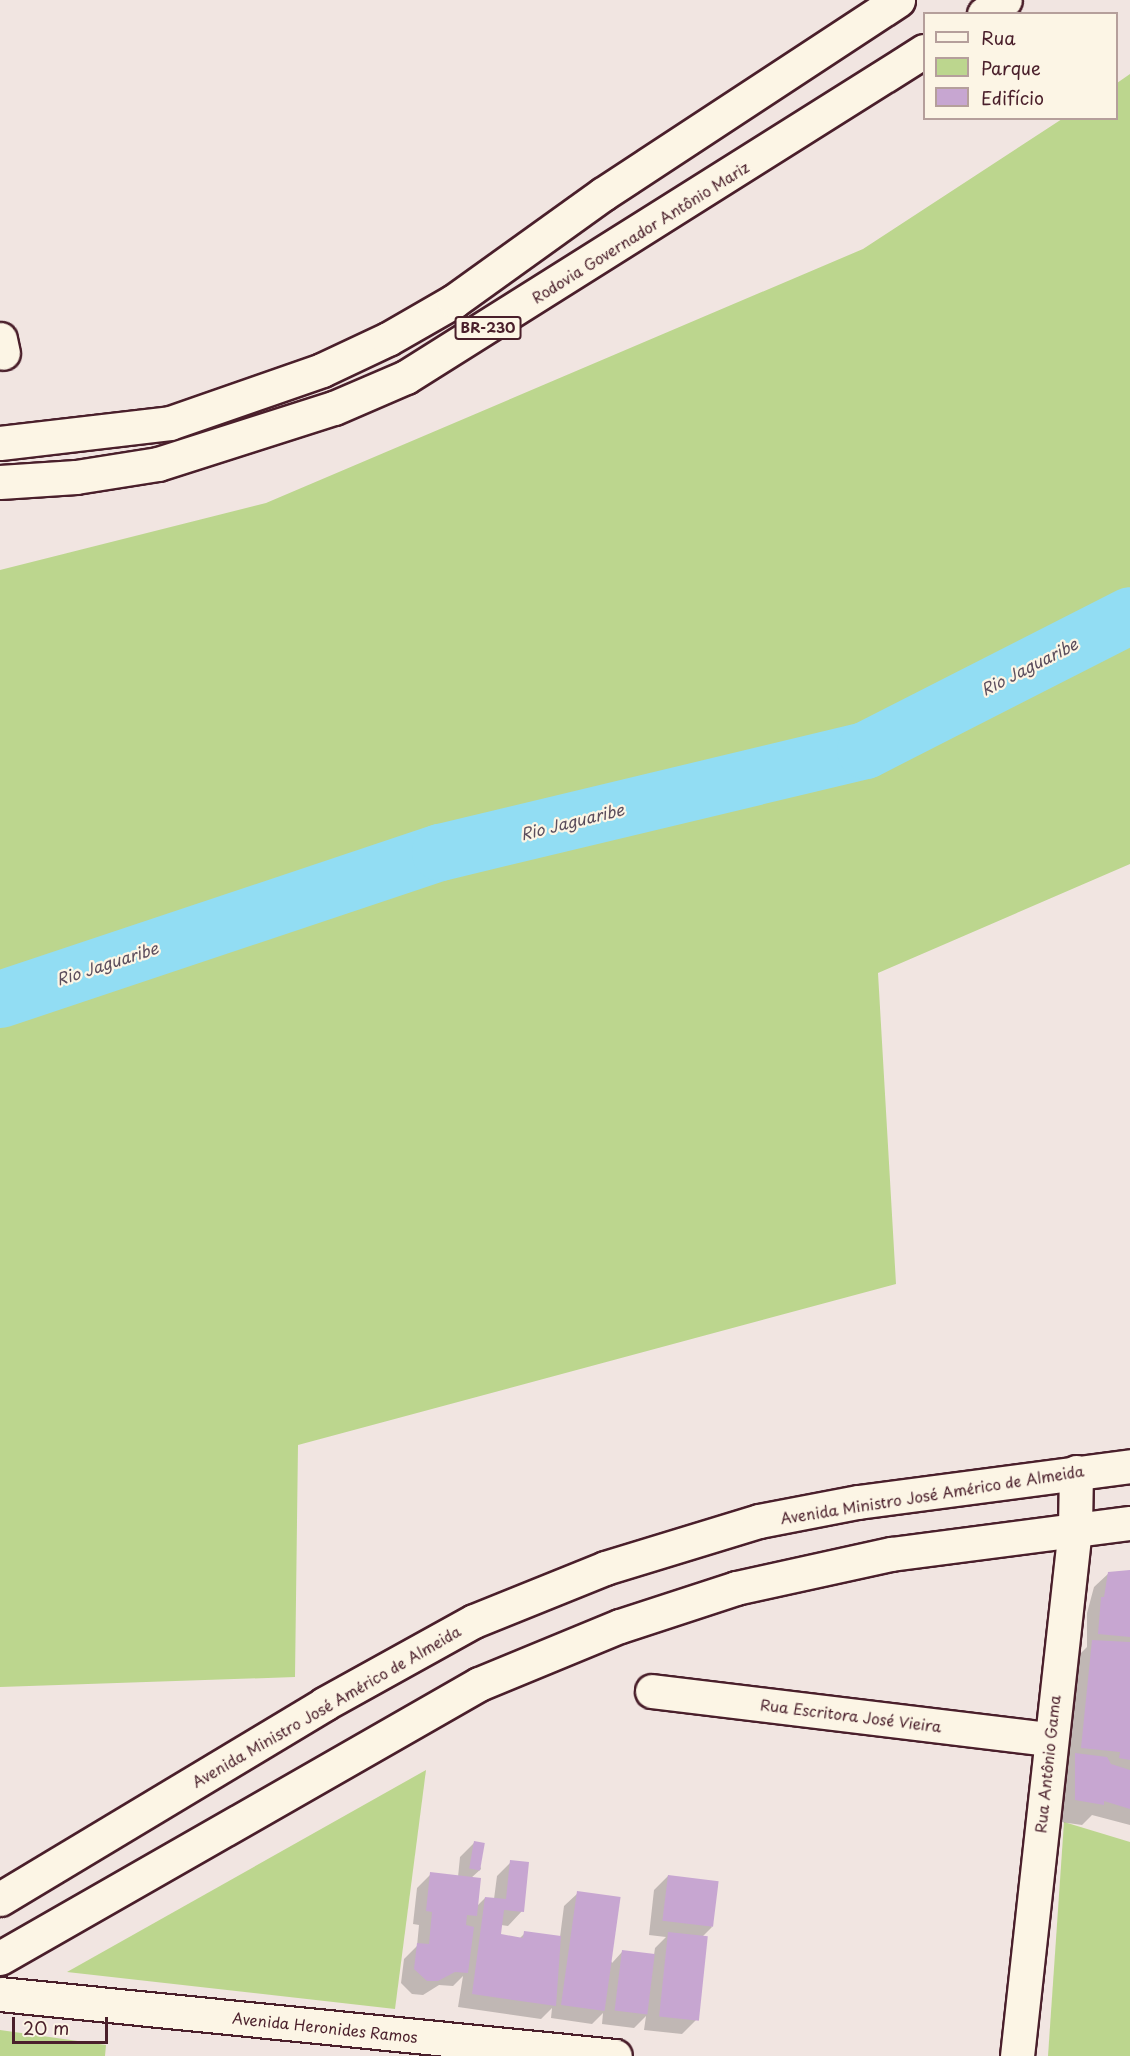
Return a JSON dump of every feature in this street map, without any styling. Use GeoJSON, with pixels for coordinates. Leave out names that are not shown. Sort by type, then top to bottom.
{"type":"FeatureCollection","features":[{"type":"Feature","properties":{"kind":"main road","name":"BR-230"},"geometry":{"type":"LineString","coordinates":[[0,443],[170,423],[322,370],[388,339],[454,301],[603,194],[898,0]]}},
{"type":"Feature","properties":{"kind":"main road"},"geometry":{"type":"LineString","coordinates":[[987,12],[1005,0]]}},
{"type":"Feature","properties":{"kind":"main road","name":"Rodovia Governador Antônio Mariz"},"geometry":{"type":"LineString","coordinates":[[0,482],[76,477],[158,464],[334,408],[406,377],[923,52]]}},
{"type":"Feature","properties":{"kind":"main road","name":"Avenida Ministro José Américo de Almeida"},"geometry":{"type":"LineString","coordinates":[[0,1899],[324,1704],[474,1621],[605,1568],[759,1521],[858,1502],[1130,1466]]}},
{"type":"Feature","properties":{"kind":"main road","name":"Rua Antônio Gama"},"geometry":{"type":"LineString","coordinates":[[1017,2056],[1049,1739],[1075,1528],[1076,1472]]}},
{"type":"Feature","properties":{"kind":"main road"},"geometry":{"type":"LineString","coordinates":[[0,1958],[479,1684],[620,1626],[736,1588],[891,1554],[1075,1528],[1130,1523]]}},
{"type":"Feature","properties":{"kind":"main road","name":"Rua Escritora José Vieira"},"geometry":{"type":"LineString","coordinates":[[652,1691],[1049,1739]]}},
{"type":"Feature","properties":{"kind":"main road","name":"Avenida Heronides Ramos"},"geometry":{"type":"LineString","coordinates":[[0,1994],[615,2056]]}},
{"type":"Feature","properties":{"kind":"green space"},"geometry":{"type":"Polygon","coordinates":[[[1130,74],[1130,864],[878,973],[896,1284],[298,1445],[295,1677],[0,1687],[0,570],[266,503],[863,249],[1060,120],[1118,120],[1118,82],[1130,74]]]}},
{"type":"Feature","properties":{"kind":"green space"},"geometry":{"type":"Polygon","coordinates":[[[426,1770],[395,2009],[67,1972],[426,1770]]]}},
{"type":"Feature","properties":{"kind":"green space"},"geometry":{"type":"Polygon","coordinates":[[[1064,1822],[1130,1842],[1130,2056],[1048,2056],[1064,1822]]]}},
{"type":"Feature","properties":{"kind":"green space"},"geometry":{"type":"Polygon","coordinates":[[[0,2030],[106,2045],[105,2056],[0,2056],[0,2030]]]}},
{"type":"Feature","properties":{"kind":"building"},"geometry":{"type":"Polygon","coordinates":[[[1130,1570],[1130,1637],[1098,1634],[1101,1597],[1104,1597],[1108,1572],[1130,1570]]]}},
{"type":"Feature","properties":{"kind":"building"},"geometry":{"type":"Polygon","coordinates":[[[1092,1640],[1130,1642],[1130,1760],[1119,1758],[1120,1752],[1081,1748],[1092,1640]]]}},
{"type":"Feature","properties":{"kind":"building"},"geometry":{"type":"Polygon","coordinates":[[[1075,1753],[1107,1757],[1111,1764],[1130,1770],[1130,1809],[1104,1801],[1104,1805],[1075,1800],[1075,1753]]]}},
{"type":"Feature","properties":{"kind":"building"},"geometry":{"type":"Polygon","coordinates":[[[474,1841],[485,1843],[480,1870],[469,1869],[474,1841]]]}},
{"type":"Feature","properties":{"kind":"building"},"geometry":{"type":"Polygon","coordinates":[[[510,1860],[529,1862],[524,1912],[504,1910],[501,1934],[523,1938],[524,1931],[561,1936],[556,2006],[472,1994],[485,1897],[506,1899],[510,1860]]]}},
{"type":"Feature","properties":{"kind":"building"},"geometry":{"type":"Polygon","coordinates":[[[430,1872],[481,1878],[477,1916],[467,1915],[466,1925],[474,1927],[468,1973],[455,1972],[438,1981],[427,1981],[414,1969],[417,1943],[429,1944],[432,1912],[426,1911],[430,1872]]]}},
{"type":"Feature","properties":{"kind":"building"},"geometry":{"type":"Polygon","coordinates":[[[668,1875],[719,1881],[713,1927],[662,1921],[668,1875]]]}},
{"type":"Feature","properties":{"kind":"building"},"geometry":{"type":"Polygon","coordinates":[[[577,1891],[621,1897],[605,2011],[561,2005],[577,1891]]]}},
{"type":"Feature","properties":{"kind":"building"},"geometry":{"type":"Polygon","coordinates":[[[668,1932],[708,1936],[699,2021],[659,2017],[668,1932]]]}},
{"type":"Feature","properties":{"kind":"building"},"geometry":{"type":"Polygon","coordinates":[[[622,1950],[655,1954],[647,2015],[615,2011],[622,1950]]]}},
{"type":"Feature","properties":{"kind":"waterway","name":"Rio Jaguaribe"},"geometry":{"type":"LineString","coordinates":[[0,999],[440,852],[865,750],[1130,615]]}}]}
